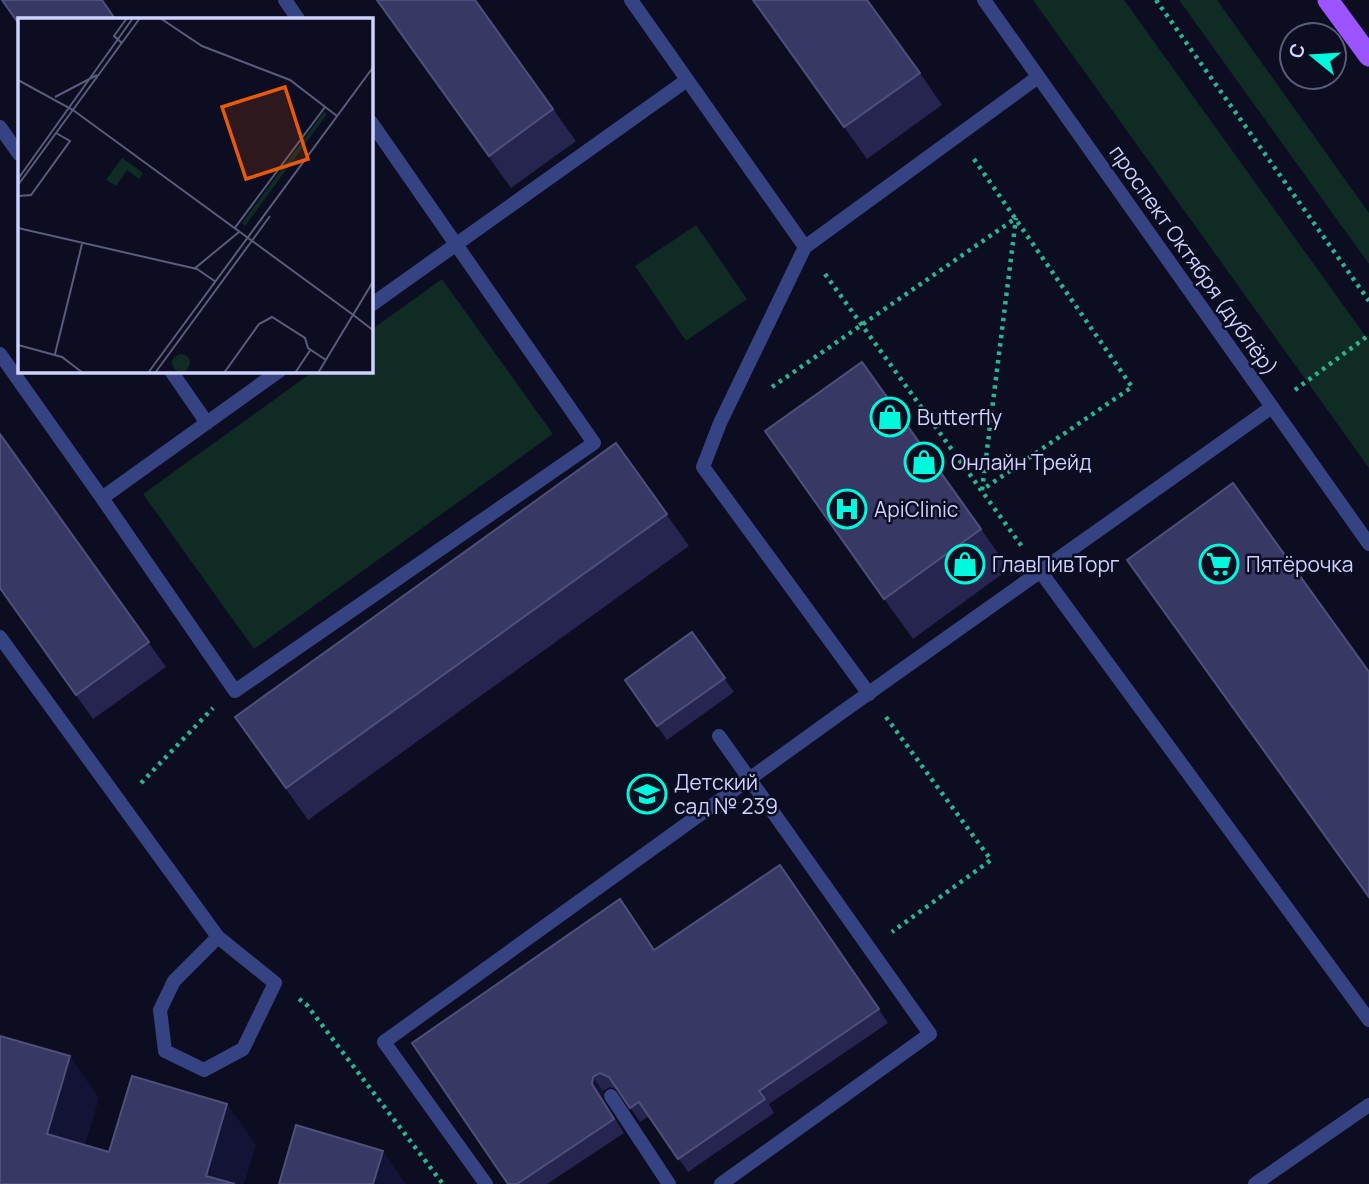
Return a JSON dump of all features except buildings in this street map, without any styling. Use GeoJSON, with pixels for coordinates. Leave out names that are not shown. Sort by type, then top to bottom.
{"type":"FeatureCollection","features":[{"type":"Feature","properties":{"kind":"main road"},"geometry":{"type":"LineString","coordinates":[[1328,0],[1369,57]]}},
{"type":"Feature","properties":{"kind":"street"},"geometry":{"type":"LineString","coordinates":[[285,0],[297,18]]}},
{"type":"Feature","properties":{"kind":"street"},"geometry":{"type":"LineString","coordinates":[[631,0],[805,247]]}},
{"type":"Feature","properties":{"kind":"street","name":"проспект Октября (дублёр)"},"geometry":{"type":"LineString","coordinates":[[984,0],[1369,544]]}},
{"type":"Feature","properties":{"kind":"street"},"geometry":{"type":"LineString","coordinates":[[869,694],[703,467],[720,423],[805,247],[1038,77]]}},
{"type":"Feature","properties":{"kind":"street"},"geometry":{"type":"LineString","coordinates":[[373,305],[687,80]]}},
{"type":"Feature","properties":{"kind":"street"},"geometry":{"type":"LineString","coordinates":[[0,354],[234,691],[594,443],[373,125]]}},
{"type":"Feature","properties":{"kind":"street"},"geometry":{"type":"LineString","coordinates":[[0,127],[18,153]]}},
{"type":"Feature","properties":{"kind":"street"},"geometry":{"type":"LineString","coordinates":[[172,373],[207,423]]}},
{"type":"Feature","properties":{"kind":"street"},"geometry":{"type":"LineString","coordinates":[[102,498],[276,373]]}},
{"type":"Feature","properties":{"kind":"street"},"geometry":{"type":"LineString","coordinates":[[486,1184],[384,1042],[1272,407]]}},
{"type":"Feature","properties":{"kind":"street"},"geometry":{"type":"LineString","coordinates":[[1040,571],[1369,1020]]}},
{"type":"Feature","properties":{"kind":"street"},"geometry":{"type":"LineString","coordinates":[[0,637],[218,937],[275,983],[243,1049],[204,1070],[165,1051],[159,1010],[174,981],[218,937]]}},
{"type":"Feature","properties":{"kind":"street"},"geometry":{"type":"LineString","coordinates":[[719,736],[930,1034],[721,1184]]}},
{"type":"Feature","properties":{"kind":"street"},"geometry":{"type":"LineString","coordinates":[[611,1096],[668,1184]]}},
{"type":"Feature","properties":{"kind":"street"},"geometry":{"type":"LineString","coordinates":[[1255,1184],[1369,1105]]}},
{"type":"Feature","properties":{"kind":"path"},"geometry":{"type":"LineString","coordinates":[[1156,0],[1369,301]]}},
{"type":"Feature","properties":{"kind":"path"},"geometry":{"type":"LineString","coordinates":[[958,135],[1132,387],[982,491]]}},
{"type":"Feature","properties":{"kind":"path"},"geometry":{"type":"LineString","coordinates":[[764,393],[1016,218]]}},
{"type":"Feature","properties":{"kind":"path"},"geometry":{"type":"LineString","coordinates":[[982,491],[1016,218]]}},
{"type":"Feature","properties":{"kind":"path"},"geometry":{"type":"LineString","coordinates":[[805,247],[1040,571]]}},
{"type":"Feature","properties":{"kind":"path"},"geometry":{"type":"LineString","coordinates":[[1272,407],[1369,335]]}},
{"type":"Feature","properties":{"kind":"path"},"geometry":{"type":"LineString","coordinates":[[869,694],[991,860],[869,949]]}},
{"type":"Feature","properties":{"kind":"path"},"geometry":{"type":"LineString","coordinates":[[150,775],[205,714]]}},
{"type":"Feature","properties":{"kind":"path"},"geometry":{"type":"LineString","coordinates":[[275,983],[306,1004],[443,1184]]}},
{"type":"Feature","properties":{"kind":"green space"},"geometry":{"type":"Polygon","coordinates":[[[1033,0],[1124,0],[1369,341],[1369,468],[1033,0]]]}},
{"type":"Feature","properties":{"kind":"green space"},"geometry":{"type":"Polygon","coordinates":[[[1179,0],[1217,0],[1278,85],[1278,91],[1282,91],[1369,213],[1369,264],[1179,0]]]}},
{"type":"Feature","properties":{"kind":"green space"},"geometry":{"type":"Polygon","coordinates":[[[696,225],[747,299],[686,341],[635,266],[696,225]]]}},
{"type":"Feature","properties":{"kind":"green space"},"geometry":{"type":"Polygon","coordinates":[[[442,279],[553,434],[254,649],[143,494],[311,373],[373,373],[373,329],[442,279]]]}},
{"type":"Feature","properties":{"kind":"place","name":"Butterfly"},"geometry":{"type":"Point","coordinates":[890,417]}},
{"type":"Feature","properties":{"kind":"place","name":"Онлайн Трейд"},"geometry":{"type":"Point","coordinates":[924,462]}},
{"type":"Feature","properties":{"kind":"place","name":"ApiClinic"},"geometry":{"type":"Point","coordinates":[847,509]}},
{"type":"Feature","properties":{"kind":"place","name":"ГлавПивТорг"},"geometry":{"type":"Point","coordinates":[965,564]}},
{"type":"Feature","properties":{"kind":"place","name":"Пятёрочка"},"geometry":{"type":"Point","coordinates":[1219,564]}},
{"type":"Feature","properties":{"kind":"place","name":"Детский сад № 239"},"geometry":{"type":"Point","coordinates":[647,794]}}]}
